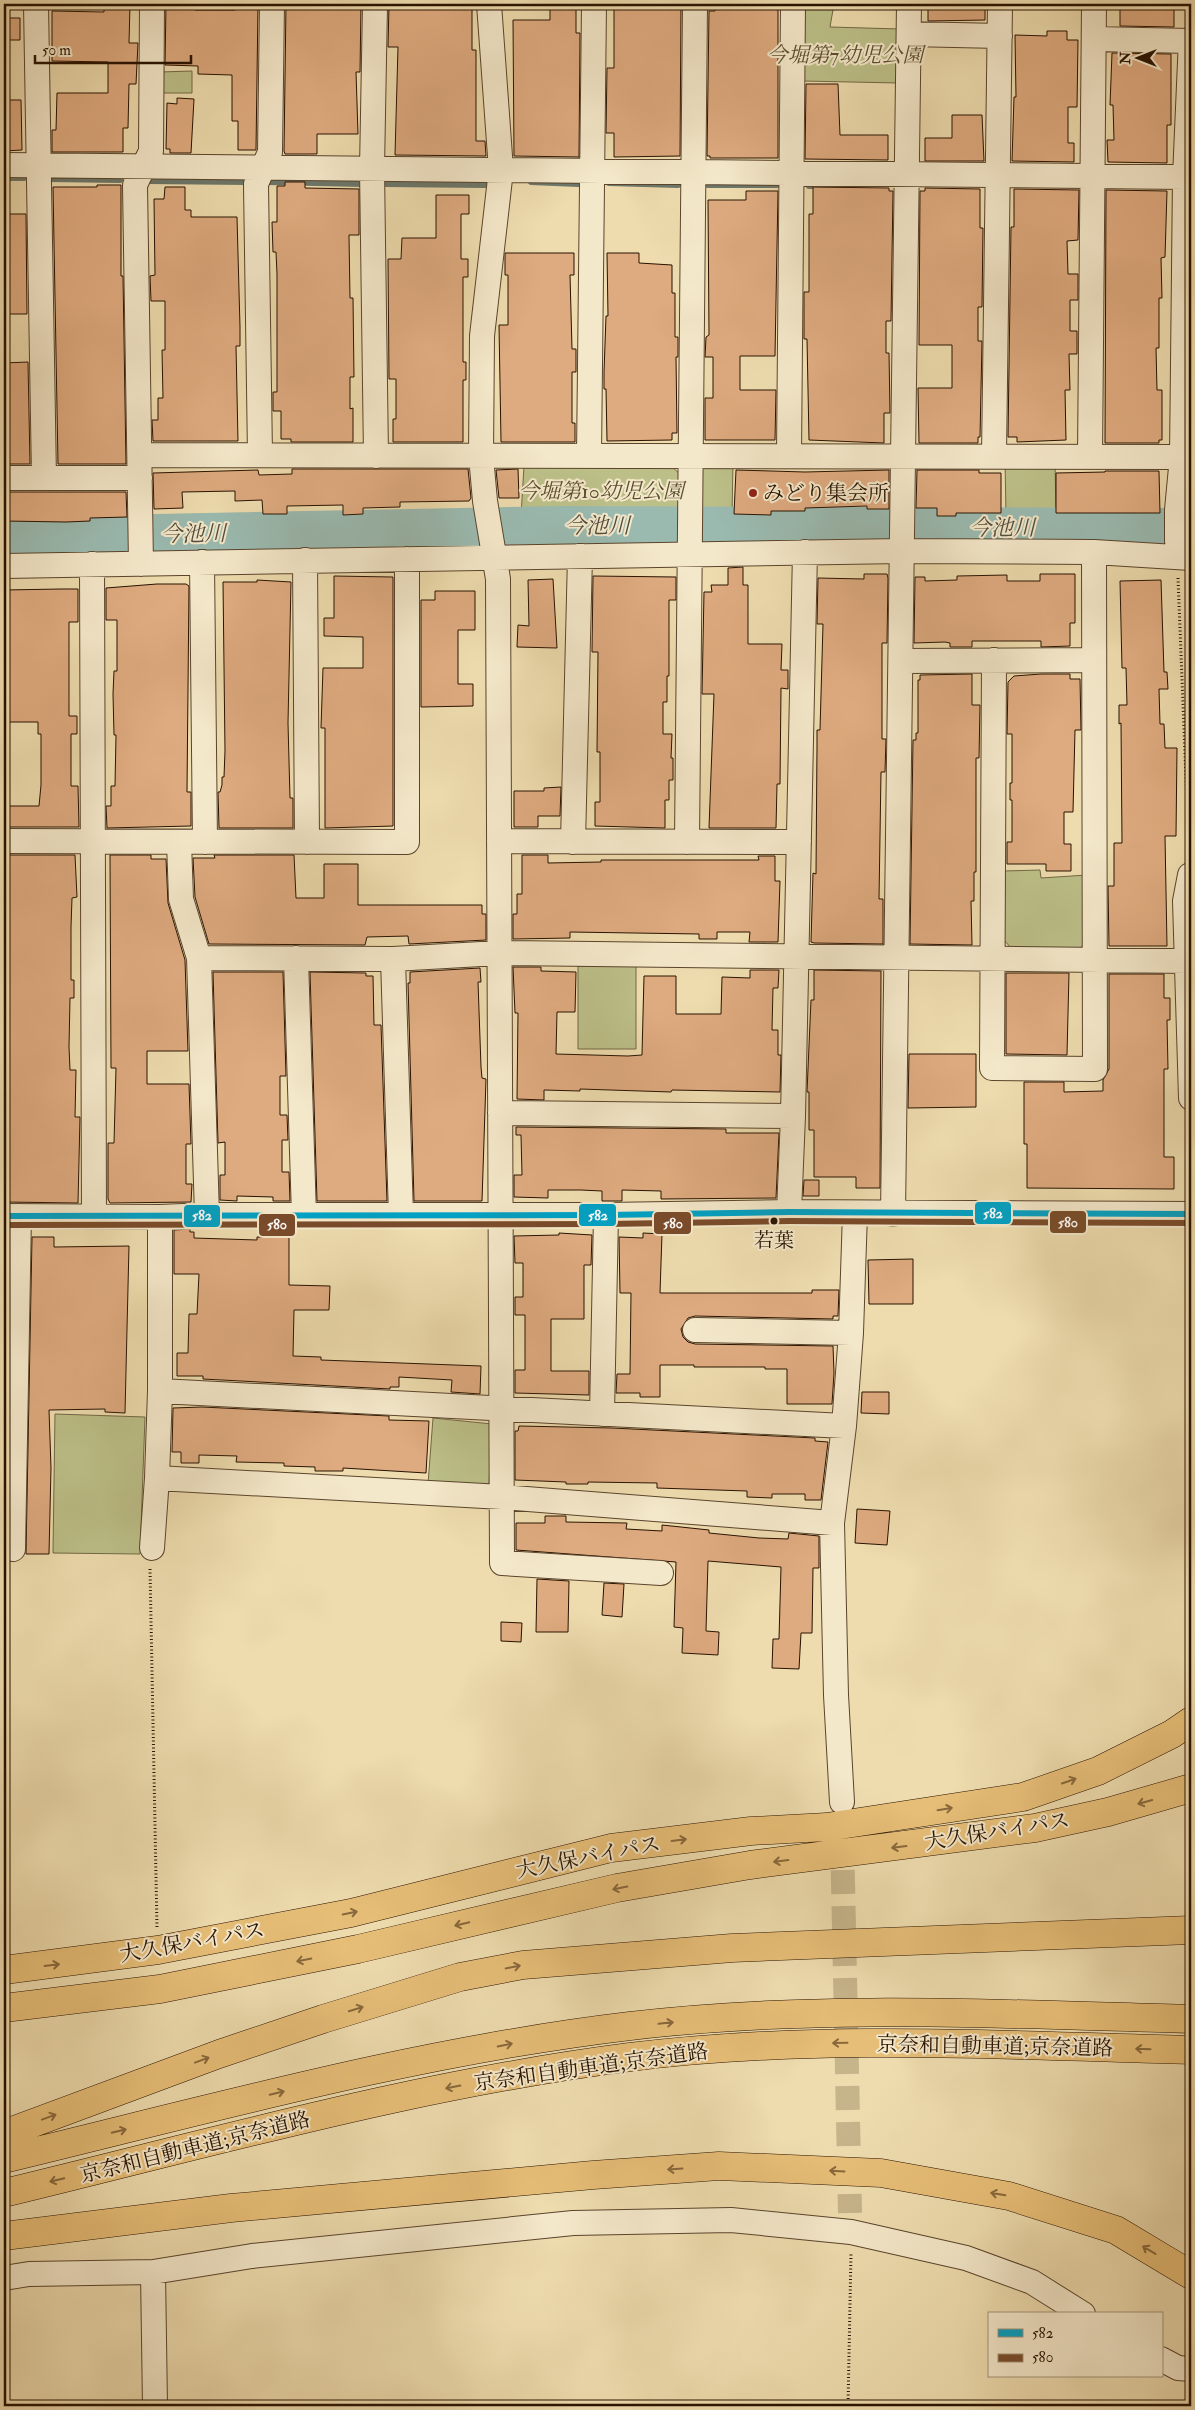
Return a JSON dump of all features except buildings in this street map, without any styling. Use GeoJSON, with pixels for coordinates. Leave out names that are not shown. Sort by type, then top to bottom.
{"type":"FeatureCollection","features":[{"type":"Feature","properties":{"kind":"highway","name":"大久保バイパス"},"geometry":{"type":"LineString","coordinates":[[4,1970],[158,1950],[351,1913],[611,1848],[751,1831],[827,1827],[1023,1797],[1098,1771],[1172,1734],[1191,1721]]}},
{"type":"Feature","properties":{"kind":"highway","name":"大久保バイパス"},"geometry":{"type":"LineString","coordinates":[[4,2008],[160,1989],[358,1949],[617,1888],[712,1872],[1035,1828],[1108,1812],[1191,1788]]}},
{"type":"Feature","properties":{"kind":"highway"},"geometry":{"type":"LineString","coordinates":[[4,2134],[219,2054],[323,2019],[460,1977],[523,1965],[732,1948],[1191,1930]]}},
{"type":"Feature","properties":{"kind":"highway","name":"京奈和自動車道;京奈道路"},"geometry":{"type":"LineString","coordinates":[[4,2159],[374,2070],[530,2040],[630,2026],[717,2018],[878,2012],[1191,2019]]}},
{"type":"Feature","properties":{"kind":"highway","name":"京奈和自動車道;京奈道路"},"geometry":{"type":"LineString","coordinates":[[4,2193],[374,2103],[534,2071],[632,2057],[799,2044],[878,2042],[1191,2050]]}},
{"type":"Feature","properties":{"kind":"highway"},"geometry":{"type":"LineString","coordinates":[[4,2236],[231,2208],[719,2166],[882,2173],[1009,2196],[1116,2230],[1191,2275]]}},
{"type":"Feature","properties":{"kind":"street"},"geometry":{"type":"LineString","coordinates":[[36,4],[44,478]]}},
{"type":"Feature","properties":{"kind":"street"},"geometry":{"type":"LineString","coordinates":[[141,564],[135,185],[151,151],[152,4]]}},
{"type":"Feature","properties":{"kind":"street"},"geometry":{"type":"LineString","coordinates":[[260,455],[256,184],[270,152],[272,4]]}},
{"type":"Feature","properties":{"kind":"street"},"geometry":{"type":"LineString","coordinates":[[375,4],[372,169],[376,456]]}},
{"type":"Feature","properties":{"kind":"street"},"geometry":{"type":"LineString","coordinates":[[489,4],[501,170],[482,336],[481,456],[487,515],[498,579],[502,1563],[661,1573]]}},
{"type":"Feature","properties":{"kind":"street"},"geometry":{"type":"LineString","coordinates":[[589,456],[594,4]]}},
{"type":"Feature","properties":{"kind":"street"},"geometry":{"type":"LineString","coordinates":[[687,842],[695,4]]}},
{"type":"Feature","properties":{"kind":"street"},"geometry":{"type":"LineString","coordinates":[[789,456],[793,4]]}},
{"type":"Feature","properties":{"kind":"street"},"geometry":{"type":"LineString","coordinates":[[893,1214],[909,4]]}},
{"type":"Feature","properties":{"kind":"street"},"geometry":{"type":"LineString","coordinates":[[994,456],[1000,4]]}},
{"type":"Feature","properties":{"kind":"street"},"geometry":{"type":"LineString","coordinates":[[1090,457],[1094,4]]}},
{"type":"Feature","properties":{"kind":"street"},"geometry":{"type":"LineString","coordinates":[[909,34],[1000,36]]}},
{"type":"Feature","properties":{"kind":"street"},"geometry":{"type":"LineString","coordinates":[[4,566],[407,559],[493,551],[580,556],[690,548],[805,552],[902,545],[1182,556],[1177,510],[1182,457],[1185,177],[1191,40],[1094,39]]}},
{"type":"Feature","properties":{"kind":"street"},"geometry":{"type":"LineString","coordinates":[[4,165],[1185,177]]}},
{"type":"Feature","properties":{"kind":"street"},"geometry":{"type":"LineString","coordinates":[[140,455],[1182,457]]}},
{"type":"Feature","properties":{"kind":"street"},"geometry":{"type":"LineString","coordinates":[[4,478],[140,478]]}},
{"type":"Feature","properties":{"kind":"street"},"geometry":{"type":"LineString","coordinates":[[789,1212],[794,1116],[805,552]]}},
{"type":"Feature","properties":{"kind":"street"},"geometry":{"type":"LineString","coordinates":[[994,660],[992,1068],[1095,1069],[1094,552]]}},
{"type":"Feature","properties":{"kind":"street"},"geometry":{"type":"LineString","coordinates":[[573,842],[580,556]]}},
{"type":"Feature","properties":{"kind":"street"},"geometry":{"type":"LineString","coordinates":[[4,841],[407,842],[407,559]]}},
{"type":"Feature","properties":{"kind":"street"},"geometry":{"type":"LineString","coordinates":[[305,560],[307,842]]}},
{"type":"Feature","properties":{"kind":"street"},"geometry":{"type":"LineString","coordinates":[[202,562],[204,842]]}},
{"type":"Feature","properties":{"kind":"street"},"geometry":{"type":"LineString","coordinates":[[92,564],[94,1216]]}},
{"type":"Feature","properties":{"kind":"street"},"geometry":{"type":"LineString","coordinates":[[901,661],[1094,660]]}},
{"type":"Feature","properties":{"kind":"street"},"geometry":{"type":"LineString","coordinates":[[499,841],[799,842]]}},
{"type":"Feature","properties":{"kind":"street"},"geometry":{"type":"LineString","coordinates":[[179,842],[181,899],[199,958],[207,1215]]}},
{"type":"Feature","properties":{"kind":"street"},"geometry":{"type":"LineString","coordinates":[[1190,875],[1185,901],[1191,1098]]}},
{"type":"Feature","properties":{"kind":"street"},"geometry":{"type":"LineString","coordinates":[[199,958],[393,958],[499,953],[1188,961]]}},
{"type":"Feature","properties":{"kind":"street"},"geometry":{"type":"LineString","coordinates":[[296,958],[304,1216]]}},
{"type":"Feature","properties":{"kind":"street"},"geometry":{"type":"LineString","coordinates":[[393,958],[401,1215]]}},
{"type":"Feature","properties":{"kind":"street"},"geometry":{"type":"LineString","coordinates":[[500,1113],[794,1116]]}},
{"type":"Feature","properties":{"kind":"street"},"geometry":{"type":"LineString","coordinates":[[13,1549],[11,1216],[606,1215],[789,1212],[1191,1214]]}},
{"type":"Feature","properties":{"kind":"street"},"geometry":{"type":"LineString","coordinates":[[842,1802],[836,1680],[832,1523],[844,1426],[851,1333],[855,1213]]}},
{"type":"Feature","properties":{"kind":"street"},"geometry":{"type":"LineString","coordinates":[[602,1414],[606,1215]]}},
{"type":"Feature","properties":{"kind":"street"},"geometry":{"type":"LineString","coordinates":[[152,1548],[160,1391],[160,1217]]}},
{"type":"Feature","properties":{"kind":"street"},"geometry":{"type":"LineString","coordinates":[[695,1330],[851,1333]]}},
{"type":"Feature","properties":{"kind":"street"},"geometry":{"type":"LineString","coordinates":[[160,1391],[844,1426]]}},
{"type":"Feature","properties":{"kind":"street"},"geometry":{"type":"LineString","coordinates":[[156,1478],[502,1497],[832,1523]]}},
{"type":"Feature","properties":{"kind":"street"},"geometry":{"type":"LineString","coordinates":[[827,1827],[824,1696],[836,1680]]}},
{"type":"Feature","properties":{"kind":"street"},"geometry":{"type":"LineString","coordinates":[[4,2278],[29,2274],[153,2272],[252,2256],[573,2223],[731,2220],[851,2223],[966,2258],[1032,2282],[1080,2312]]}},
{"type":"Feature","properties":{"kind":"street"},"geometry":{"type":"LineString","coordinates":[[153,2272],[155,2406]]}},
{"type":"Feature","properties":{"kind":"street"},"geometry":{"type":"LineString","coordinates":[[1162,2360],[1178,2368],[1191,2369]]}},
{"type":"Feature","properties":{"kind":"path"},"geometry":{"type":"LineString","coordinates":[[1182,556],[1190,875]]}},
{"type":"Feature","properties":{"kind":"path"},"geometry":{"type":"LineString","coordinates":[[152,1548],[149,1585],[158,1950]]}},
{"type":"Feature","properties":{"kind":"path"},"geometry":{"type":"LineString","coordinates":[[848,2406],[851,2223]]}},
{"type":"Feature","properties":{"kind":"green space","name":"今堀第7幼児公園"},"geometry":{"type":"Polygon","coordinates":[[[804,4],[834,4],[830,27],[900,29],[899,83],[802,81],[804,4]]]}},
{"type":"Feature","properties":{"kind":"green space"},"geometry":{"type":"Polygon","coordinates":[[[192,71],[192,93],[161,93],[160,72],[192,71]]]}},
{"type":"Feature","properties":{"kind":"green space"},"geometry":{"type":"Polygon","coordinates":[[[1005,459],[1055,460],[1056,515],[1006,516],[1005,459]]]}},
{"type":"Feature","properties":{"kind":"green space"},"geometry":{"type":"Polygon","coordinates":[[[733,461],[732,518],[697,517],[697,470],[707,462],[733,461]]]}},
{"type":"Feature","properties":{"kind":"green space","name":"今堀第10幼児公園"},"geometry":{"type":"Polygon","coordinates":[[[524,466],[671,466],[681,475],[680,514],[671,517],[521,516],[524,466]]]}},
{"type":"Feature","properties":{"kind":"green space"},"geometry":{"type":"Polygon","coordinates":[[[1040,870],[1041,878],[1087,875],[1088,944],[1077,949],[1013,950],[1002,938],[1004,871],[1040,870]]]}},
{"type":"Feature","properties":{"kind":"green space"},"geometry":{"type":"Polygon","coordinates":[[[578,966],[636,966],[636,1049],[578,1049],[578,966]]]}},
{"type":"Feature","properties":{"kind":"green space"},"geometry":{"type":"Polygon","coordinates":[[[55,1414],[145,1417],[140,1554],[53,1553],[55,1414]]]}},
{"type":"Feature","properties":{"kind":"green space"},"geometry":{"type":"Polygon","coordinates":[[[433,1418],[492,1424],[489,1485],[428,1484],[433,1418]]]}},
{"type":"Feature","properties":{"kind":"waterway"},"geometry":{"type":"LineString","coordinates":[[4,178],[24,178]]}},
{"type":"Feature","properties":{"kind":"waterway"},"geometry":{"type":"LineString","coordinates":[[51,179],[120,180]]}},
{"type":"Feature","properties":{"kind":"waterway"},"geometry":{"type":"LineString","coordinates":[[148,181],[247,182]]}},
{"type":"Feature","properties":{"kind":"waterway"},"geometry":{"type":"LineString","coordinates":[[268,182],[363,184]]}},
{"type":"Feature","properties":{"kind":"waterway"},"geometry":{"type":"LineString","coordinates":[[531,182],[578,184]]}},
{"type":"Feature","properties":{"kind":"waterway"},"geometry":{"type":"LineString","coordinates":[[609,183],[678,185]]}},
{"type":"Feature","properties":{"kind":"waterway"},"geometry":{"type":"LineString","coordinates":[[385,184],[485,185]]}},
{"type":"Feature","properties":{"kind":"waterway"},"geometry":{"type":"LineString","coordinates":[[708,185],[777,185]]}},
{"type":"Feature","properties":{"kind":"waterway"},"geometry":{"type":"LineString","coordinates":[[809,186],[848,186]]}},
{"type":"Feature","properties":{"kind":"waterway","name":"今池川"},"geometry":{"type":"LineString","coordinates":[[4,536],[564,525],[1191,527]]}},
{"type":"Feature","properties":{"kind":"tunnel"},"geometry":{"type":"LineString","coordinates":[[842,1834],[850,2213]]}},
{"type":"Feature","properties":{"kind":"transit line","name":"582"},"geometry":{"type":"LineString","coordinates":[[4,1216],[606,1215],[789,1212],[1191,1214]]}},
{"type":"Feature","properties":{"kind":"transit line","name":"580"},"geometry":{"type":"LineString","coordinates":[[4,1225],[606,1224],[789,1221],[1191,1223]]}},
{"type":"Feature","properties":{"kind":"place","name":"みどり集会所"},"geometry":{"type":"Point","coordinates":[753,493]}},
{"type":"Feature","properties":{"kind":"place","name":"若葉"},"geometry":{"type":"Point","coordinates":[774,1221]}}]}
